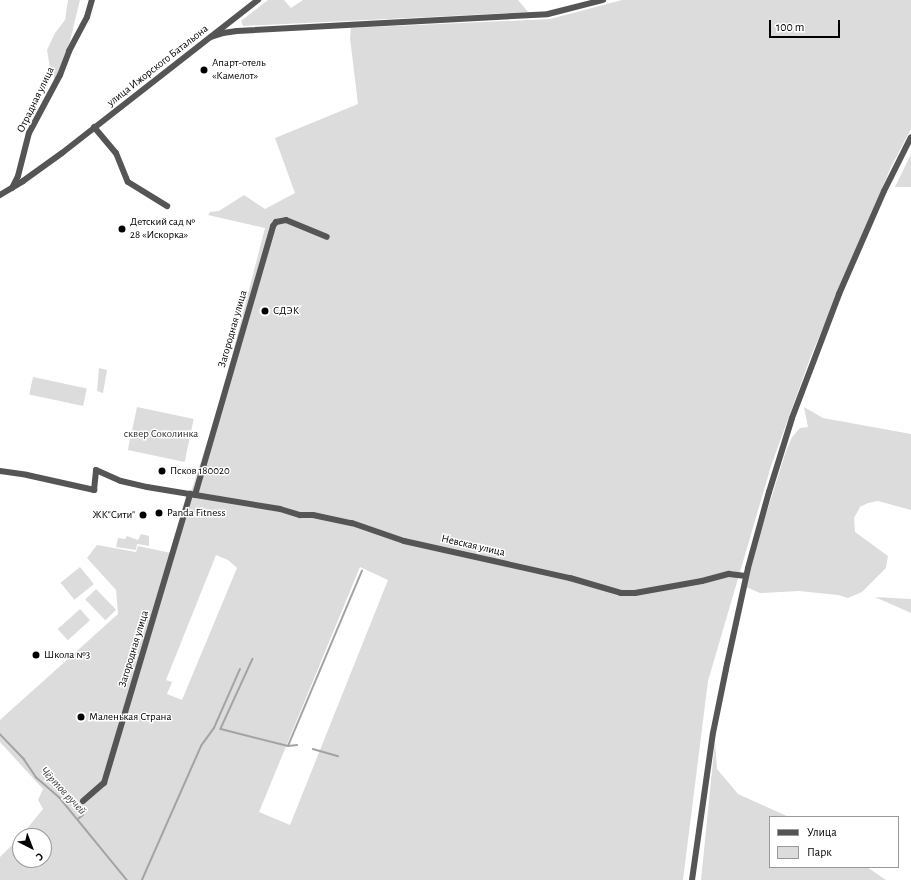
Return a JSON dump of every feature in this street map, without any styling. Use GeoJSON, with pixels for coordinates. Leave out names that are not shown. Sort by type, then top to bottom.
{"type":"FeatureCollection","features":[{"type":"Feature","properties":{"kind":"street","name":"Отрадная улица"},"geometry":{"type":"LineString","coordinates":[[12,188],[18,176],[29,132],[58,80],[69,51],[87,16],[92,0]]}},
{"type":"Feature","properties":{"kind":"street","name":"улица Ижорского Батальона"},"geometry":{"type":"LineString","coordinates":[[0,195],[47,164],[258,0]]}},
{"type":"Feature","properties":{"kind":"street"},"geometry":{"type":"LineString","coordinates":[[211,38],[223,33],[237,31],[528,16],[548,14],[604,0]]}},
{"type":"Feature","properties":{"kind":"street"},"geometry":{"type":"LineString","coordinates":[[234,20],[237,31]]}},
{"type":"Feature","properties":{"kind":"street"},"geometry":{"type":"LineString","coordinates":[[94,127],[116,153],[128,182],[167,206]]}},
{"type":"Feature","properties":{"kind":"street"},"geometry":{"type":"LineString","coordinates":[[692,880],[713,733],[746,576],[792,418],[839,294],[884,191],[911,137]]}},
{"type":"Feature","properties":{"kind":"street","name":"Загородная улица"},"geometry":{"type":"LineString","coordinates":[[83,801],[104,783],[272,226],[276,222],[286,220],[327,237]]}},
{"type":"Feature","properties":{"kind":"street","name":"Невская улица"},"geometry":{"type":"LineString","coordinates":[[0,471],[27,475],[94,490],[96,470],[129,484],[352,523],[404,541],[570,578],[621,593],[635,593],[702,582],[730,574],[746,576]]}},
{"type":"Feature","properties":{"kind":"green space"},"geometry":{"type":"Polygon","coordinates":[[[68,0],[80,0],[70,41],[55,80],[50,68],[47,50],[55,33],[65,20],[68,0]]]}},
{"type":"Feature","properties":{"kind":"green space"},"geometry":{"type":"Polygon","coordinates":[[[268,0],[284,0],[291,8],[303,0],[518,0],[528,12],[243,26],[241,21],[268,0]]]}},
{"type":"Feature","properties":{"kind":"green space"},"geometry":{"type":"Polygon","coordinates":[[[622,0],[911,0],[911,129],[891,167],[811,356],[771,466],[708,681],[683,880],[0,880],[0,857],[12,845],[12,868],[52,868],[52,828],[28,828],[43,809],[38,800],[43,789],[0,742],[0,720],[118,614],[116,590],[87,558],[97,545],[136,552],[138,546],[171,553],[219,406],[265,228],[208,215],[210,212],[219,211],[244,195],[265,209],[295,193],[275,138],[358,104],[350,38],[351,28],[550,19],[622,0]],[[216,555],[166,680],[172,682],[167,694],[182,700],[237,568],[228,560],[216,555]],[[360,567],[259,812],[290,825],[388,580],[360,567]]]}},
{"type":"Feature","properties":{"kind":"green space"},"geometry":{"type":"Polygon","coordinates":[[[911,154],[911,187],[895,187],[911,154]]]}},
{"type":"Feature","properties":{"kind":"green space"},"geometry":{"type":"Polygon","coordinates":[[[99,368],[107,370],[103,393],[97,391],[99,368]]]}},
{"type":"Feature","properties":{"kind":"green space"},"geometry":{"type":"Polygon","coordinates":[[[33,377],[87,388],[83,406],[29,395],[33,377]]]}},
{"type":"Feature","properties":{"kind":"green space","name":"сквер Соколинка"},"geometry":{"type":"Polygon","coordinates":[[[137,407],[194,419],[185,462],[128,450],[137,407]]]}},
{"type":"Feature","properties":{"kind":"green space"},"geometry":{"type":"Polygon","coordinates":[[[804,407],[823,418],[911,434],[911,510],[878,501],[868,503],[860,507],[854,518],[855,532],[888,556],[886,568],[862,592],[848,598],[838,595],[799,591],[760,593],[746,587],[758,540],[786,451],[792,437],[800,428],[808,427],[804,407]]]}},
{"type":"Feature","properties":{"kind":"green space"},"geometry":{"type":"Polygon","coordinates":[[[141,534],[149,536],[149,546],[137,544],[136,550],[116,547],[118,538],[125,539],[127,536],[138,540],[141,534]]]}},
{"type":"Feature","properties":{"kind":"green space"},"geometry":{"type":"Polygon","coordinates":[[[80,567],[94,584],[74,600],[61,583],[80,567]]]}},
{"type":"Feature","properties":{"kind":"green space"},"geometry":{"type":"Polygon","coordinates":[[[96,589],[116,610],[105,620],[85,599],[96,589]]]}},
{"type":"Feature","properties":{"kind":"green space"},"geometry":{"type":"Polygon","coordinates":[[[875,597],[911,599],[911,613],[875,597]]]}},
{"type":"Feature","properties":{"kind":"green space"},"geometry":{"type":"Polygon","coordinates":[[[80,609],[90,620],[68,640],[58,629],[80,609]]]}},
{"type":"Feature","properties":{"kind":"green space"},"geometry":{"type":"Polygon","coordinates":[[[715,741],[717,769],[738,794],[787,816],[769,816],[769,868],[868,868],[886,880],[701,880],[715,741]]]}},
{"type":"Feature","properties":{"kind":"waterway"},"geometry":{"type":"LineString","coordinates":[[288,746],[362,571]]}},
{"type":"Feature","properties":{"kind":"waterway"},"geometry":{"type":"LineString","coordinates":[[253,659],[221,729],[288,746],[297,745]]}},
{"type":"Feature","properties":{"kind":"waterway"},"geometry":{"type":"LineString","coordinates":[[142,880],[201,746],[214,728],[240,669]]}},
{"type":"Feature","properties":{"kind":"waterway","name":"Чёртов ручей"},"geometry":{"type":"LineString","coordinates":[[0,734],[24,759],[36,777],[60,798],[127,880]]}},
{"type":"Feature","properties":{"kind":"waterway"},"geometry":{"type":"LineString","coordinates":[[313,749],[338,756]]}},
{"type":"Feature","properties":{"kind":"waterway","name":"Чёртов ручей"},"geometry":{"type":"LineString","coordinates":[[78,819],[83,815]]}},
{"type":"Feature","properties":{"kind":"place","name":"Апарт-отель «Камелот»"},"geometry":{"type":"Point","coordinates":[204,70]}},
{"type":"Feature","properties":{"kind":"place","name":"Детский сад № 28 «Искорка»"},"geometry":{"type":"Point","coordinates":[122,229]}},
{"type":"Feature","properties":{"kind":"place","name":"СДЭК"},"geometry":{"type":"Point","coordinates":[265,311]}},
{"type":"Feature","properties":{"kind":"place","name":"Псков 180020"},"geometry":{"type":"Point","coordinates":[162,471]}},
{"type":"Feature","properties":{"kind":"place","name":"Panda Fitness"},"geometry":{"type":"Point","coordinates":[159,513]}},
{"type":"Feature","properties":{"kind":"place","name":"ЖК\"Сити\""},"geometry":{"type":"Point","coordinates":[143,515]}},
{"type":"Feature","properties":{"kind":"place","name":"Школа №3"},"geometry":{"type":"Point","coordinates":[36,655]}},
{"type":"Feature","properties":{"kind":"place","name":"Маленькая Страна"},"geometry":{"type":"Point","coordinates":[81,717]}}]}
